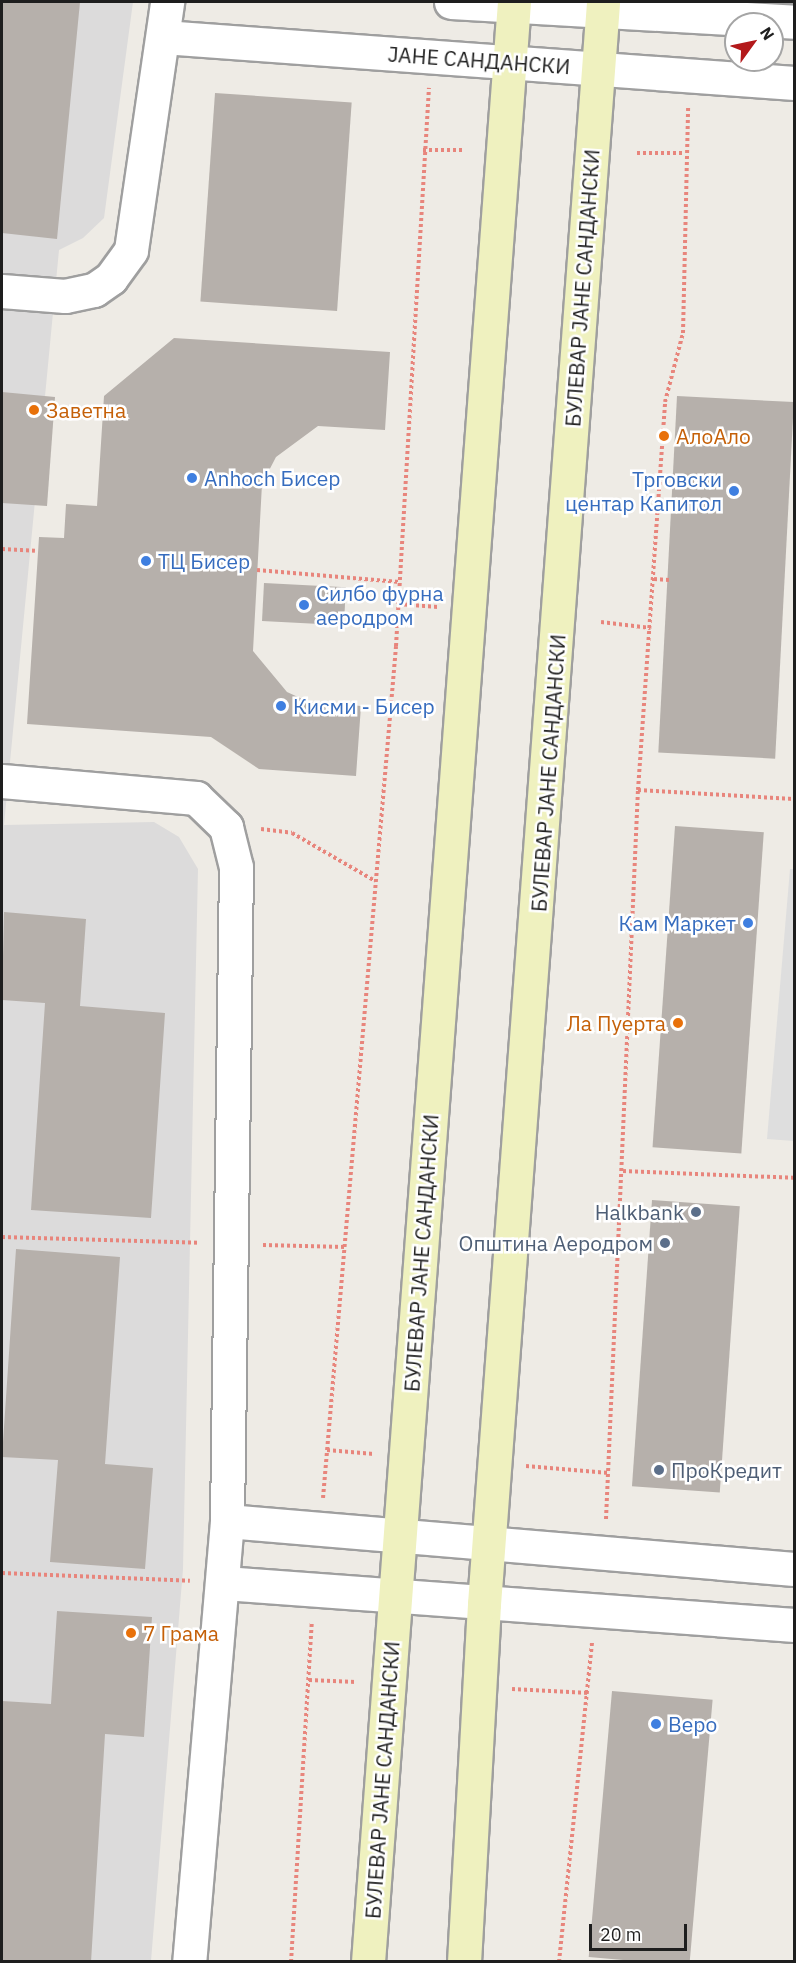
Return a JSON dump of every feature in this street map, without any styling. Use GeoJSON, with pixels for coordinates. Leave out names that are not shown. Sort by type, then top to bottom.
{"type":"FeatureCollection","features":[{"type":"Feature","properties":{"kind":"street"},"geometry":{"type":"LineString","coordinates":[[2,291],[81,293],[103,285],[123,264],[139,223],[167,2]]}},
{"type":"Feature","properties":{"kind":"street"},"geometry":{"type":"LineString","coordinates":[[451,2],[602,7],[795,22]]}},
{"type":"Feature","properties":{"kind":"street","name":"БУЛЕВАР ЈАНЕ САНДАНСКИ"},"geometry":{"type":"LineString","coordinates":[[368,1962],[514,4]]}},
{"type":"Feature","properties":{"kind":"street","name":"БУЛЕВАР ЈАНЕ САНДАНСКИ"},"geometry":{"type":"LineString","coordinates":[[464,1962],[484,1604],[602,7]]}},
{"type":"Feature","properties":{"kind":"street","name":"ЈАНЕ САНДАНСКИ"},"geometry":{"type":"LineString","coordinates":[[163,37],[795,83]]}},
{"type":"Feature","properties":{"kind":"street"},"geometry":{"type":"LineString","coordinates":[[2,781],[174,793],[208,805],[224,825],[237,899],[228,1521],[189,1962]]}},
{"type":"Feature","properties":{"kind":"street"},"geometry":{"type":"LineString","coordinates":[[228,1521],[795,1569]]}},
{"type":"Feature","properties":{"kind":"street"},"geometry":{"type":"LineString","coordinates":[[224,1583],[484,1604],[595,1607],[795,1625]]}},
{"type":"Feature","properties":{"kind":"path"},"geometry":{"type":"LineString","coordinates":[[321,1528],[398,604],[429,78]]}},
{"type":"Feature","properties":{"kind":"path"},"geometry":{"type":"LineString","coordinates":[[603,1554],[623,1171],[638,790],[665,402],[683,333],[684,153],[689,95]]}},
{"type":"Feature","properties":{"kind":"path"},"geometry":{"type":"LineString","coordinates":[[423,150],[464,150]]}},
{"type":"Feature","properties":{"kind":"path"},"geometry":{"type":"LineString","coordinates":[[637,153],[684,153]]}},
{"type":"Feature","properties":{"kind":"path"},"geometry":{"type":"LineString","coordinates":[[2,549],[35,551]]}},
{"type":"Feature","properties":{"kind":"path"},"geometry":{"type":"LineString","coordinates":[[257,570],[399,582]]}},
{"type":"Feature","properties":{"kind":"path"},"geometry":{"type":"LineString","coordinates":[[654,579],[669,580]]}},
{"type":"Feature","properties":{"kind":"path"},"geometry":{"type":"LineString","coordinates":[[398,604],[438,607]]}},
{"type":"Feature","properties":{"kind":"path"},"geometry":{"type":"LineString","coordinates":[[602,622],[651,628]]}},
{"type":"Feature","properties":{"kind":"path"},"geometry":{"type":"LineString","coordinates":[[638,790],[795,799]]}},
{"type":"Feature","properties":{"kind":"path"},"geometry":{"type":"LineString","coordinates":[[224,825],[292,833],[376,881]]}},
{"type":"Feature","properties":{"kind":"path"},"geometry":{"type":"LineString","coordinates":[[623,1171],[795,1178]]}},
{"type":"Feature","properties":{"kind":"path"},"geometry":{"type":"LineString","coordinates":[[2,1237],[345,1247]]}},
{"type":"Feature","properties":{"kind":"path"},"geometry":{"type":"LineString","coordinates":[[327,1450],[405,1457]]}},
{"type":"Feature","properties":{"kind":"path"},"geometry":{"type":"LineString","coordinates":[[495,1464],[609,1473]]}},
{"type":"Feature","properties":{"kind":"path"},"geometry":{"type":"LineString","coordinates":[[2,1573],[224,1583]]}},
{"type":"Feature","properties":{"kind":"path"},"geometry":{"type":"LineString","coordinates":[[291,1962],[314,1590]]}},
{"type":"Feature","properties":{"kind":"path"},"geometry":{"type":"LineString","coordinates":[[559,1962],[589,1693],[595,1607]]}},
{"type":"Feature","properties":{"kind":"path"},"geometry":{"type":"LineString","coordinates":[[309,1680],[390,1683]]}},
{"type":"Feature","properties":{"kind":"path"},"geometry":{"type":"LineString","coordinates":[[479,1688],[589,1693]]}},
{"type":"Feature","properties":{"kind":"shaded area"},"geometry":{"type":"Polygon","coordinates":[[[2,2],[133,2],[104,218],[83,238],[59,250],[4,825],[154,822],[179,837],[198,869],[183,1569],[151,1961],[2,1962],[2,2]]]}},
{"type":"Feature","properties":{"kind":"shaded area"},"geometry":{"type":"Polygon","coordinates":[[[790,869],[794,869],[794,1141],[767,1139],[790,869]]]}},
{"type":"Feature","properties":{"kind":"building"},"geometry":{"type":"Polygon","coordinates":[[[2,2],[80,2],[57,239],[2,233],[2,2]]]}},
{"type":"Feature","properties":{"kind":"building"},"geometry":{"type":"Polygon","coordinates":[[[215,93],[352,103],[337,311],[200,301],[215,93]]]}},
{"type":"Feature","properties":{"kind":"building","name":"ТЦ Бисер"},"geometry":{"type":"Polygon","coordinates":[[[174,338],[390,352],[385,430],[318,426],[276,457],[262,484],[253,651],[287,692],[309,702],[361,706],[356,776],[259,769],[211,737],[27,724],[39,537],[64,538],[66,504],[97,506],[104,396],[174,338]]]}},
{"type":"Feature","properties":{"kind":"building"},"geometry":{"type":"Polygon","coordinates":[[[2,392],[55,397],[47,506],[2,503],[2,392]]]}},
{"type":"Feature","properties":{"kind":"building","name":"Трговски центар Капитол"},"geometry":{"type":"Polygon","coordinates":[[[677,396],[794,402],[775,759],[658,753],[677,396]]]}},
{"type":"Feature","properties":{"kind":"building","name":"Силбо фурна аеродром"},"geometry":{"type":"Polygon","coordinates":[[[264,583],[346,587],[344,625],[262,621],[264,583]]]}},
{"type":"Feature","properties":{"kind":"building"},"geometry":{"type":"Polygon","coordinates":[[[675,826],[764,832],[741,1153],[653,1147],[675,826]]]}},
{"type":"Feature","properties":{"kind":"building"},"geometry":{"type":"Polygon","coordinates":[[[4,912],[86,919],[80,1006],[165,1013],[151,1218],[31,1210],[45,1003],[2,1000],[4,912]]]}},
{"type":"Feature","properties":{"kind":"building"},"geometry":{"type":"Polygon","coordinates":[[[652,1200],[740,1206],[720,1492],[632,1486],[652,1200]]]}},
{"type":"Feature","properties":{"kind":"building"},"geometry":{"type":"Polygon","coordinates":[[[16,1249],[120,1257],[105,1464],[153,1468],[145,1569],[50,1562],[58,1460],[2,1457],[16,1249]]]}},
{"type":"Feature","properties":{"kind":"building"},"geometry":{"type":"Polygon","coordinates":[[[57,1611],[152,1617],[144,1737],[105,1734],[91,1962],[2,1962],[2,1701],[51,1704],[57,1611]]]}},
{"type":"Feature","properties":{"kind":"building"},"geometry":{"type":"Polygon","coordinates":[[[612,1691],[713,1700],[690,1962],[646,1962],[589,1957],[612,1691]]]}},
{"type":"Feature","properties":{"kind":"place","name":"Заветна"},"geometry":{"type":"Point","coordinates":[34,410]}},
{"type":"Feature","properties":{"kind":"place","name":"АлоАло"},"geometry":{"type":"Point","coordinates":[664,436]}},
{"type":"Feature","properties":{"kind":"place","name":"Anhoch Бисер"},"geometry":{"type":"Point","coordinates":[192,478]}},
{"type":"Feature","properties":{"kind":"place","name":"Трговски центар Капитол"},"geometry":{"type":"Point","coordinates":[734,491]}},
{"type":"Feature","properties":{"kind":"place","name":"ТЦ Бисер"},"geometry":{"type":"Point","coordinates":[146,561]}},
{"type":"Feature","properties":{"kind":"place","name":"Силбо фурна аеродром"},"geometry":{"type":"Point","coordinates":[304,605]}},
{"type":"Feature","properties":{"kind":"place","name":"Кисми - Бисер"},"geometry":{"type":"Point","coordinates":[281,706]}},
{"type":"Feature","properties":{"kind":"place","name":"Кам Маркет"},"geometry":{"type":"Point","coordinates":[748,923]}},
{"type":"Feature","properties":{"kind":"place","name":"Ла Пуерта"},"geometry":{"type":"Point","coordinates":[678,1023]}},
{"type":"Feature","properties":{"kind":"place","name":"Halkbank"},"geometry":{"type":"Point","coordinates":[696,1212]}},
{"type":"Feature","properties":{"kind":"place","name":"Општина Аеродром"},"geometry":{"type":"Point","coordinates":[665,1243]}},
{"type":"Feature","properties":{"kind":"place","name":"ПроКредит"},"geometry":{"type":"Point","coordinates":[659,1470]}},
{"type":"Feature","properties":{"kind":"place","name":"7 Грама"},"geometry":{"type":"Point","coordinates":[131,1633]}},
{"type":"Feature","properties":{"kind":"place","name":"Веро"},"geometry":{"type":"Point","coordinates":[656,1724]}}]}
